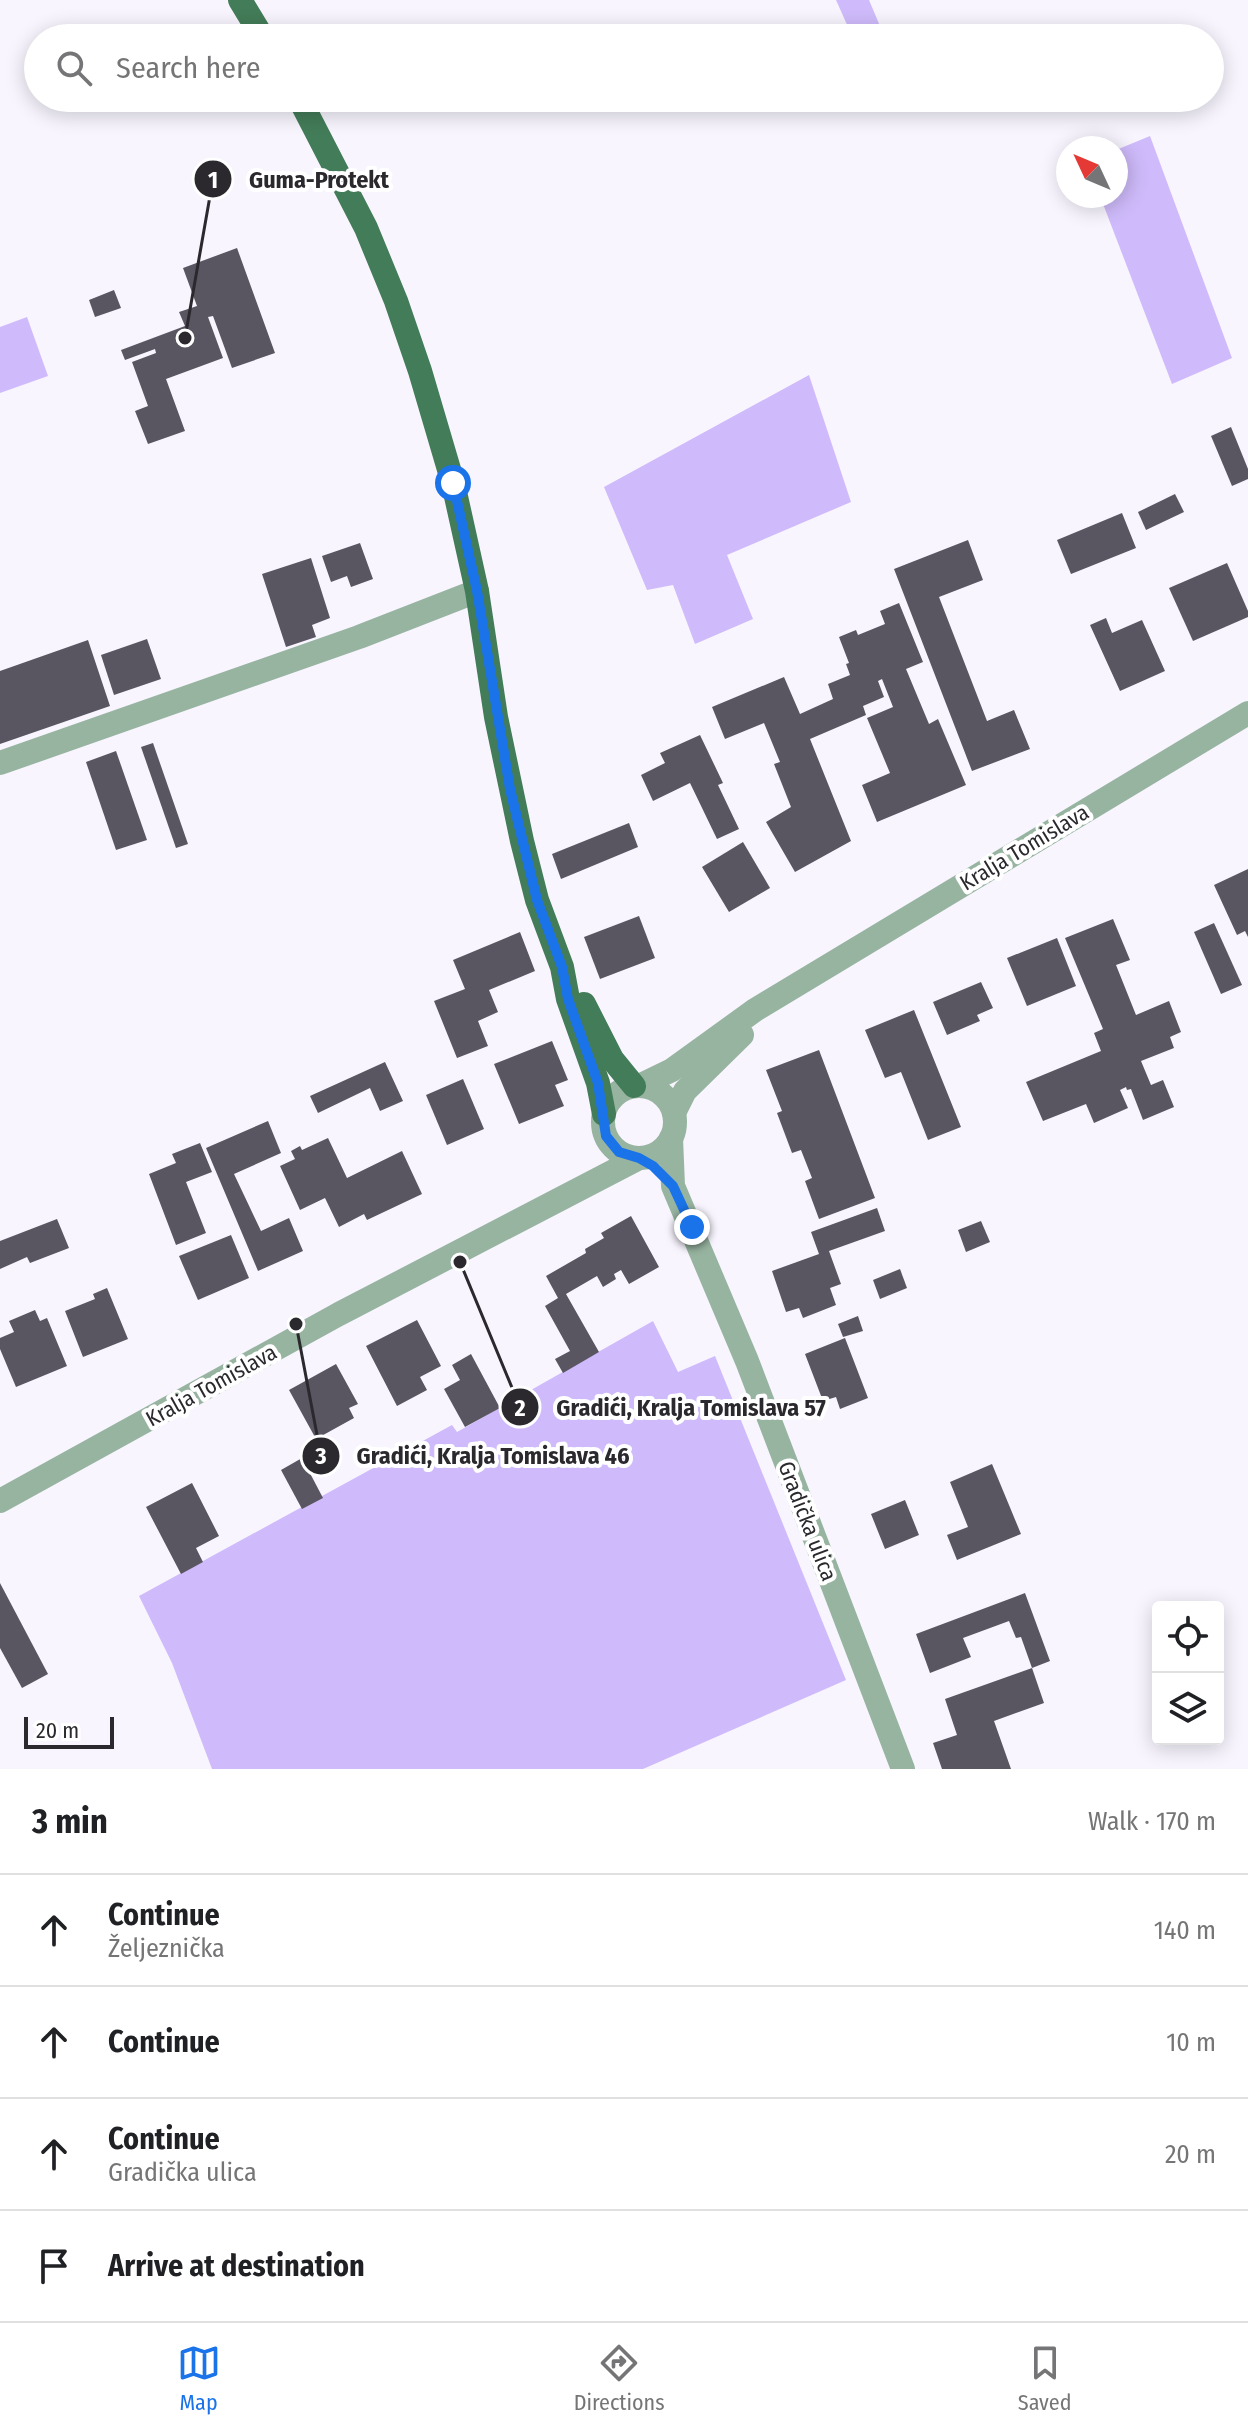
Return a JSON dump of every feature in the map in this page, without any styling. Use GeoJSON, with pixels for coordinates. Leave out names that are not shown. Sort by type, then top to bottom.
{"type":"FeatureCollection","features":[{"type":"Feature","properties":{"kind":"main road"},"geometry":{"type":"LineString","coordinates":[[240,0],[255,24]]}},
{"type":"Feature","properties":{"kind":"main road"},"geometry":{"type":"LineString","coordinates":[[306,112],[366,228],[396,301],[453,483],[477,591],[510,789],[537,900],[562,967],[612,1059],[636,1086]]}},
{"type":"Feature","properties":{"kind":"main road"},"geometry":{"type":"LineString","coordinates":[[562,967],[568,999],[598,1083],[605,1125]]}},
{"type":"Feature","properties":{"kind":"street"},"geometry":{"type":"LineString","coordinates":[[0,763],[359,637],[477,591]]}},
{"type":"Feature","properties":{"kind":"street","name":"Kralja Tomislava"},"geometry":{"type":"LineString","coordinates":[[636,1086],[672,1070],[755,1010],[1248,713]]}},
{"type":"Feature","properties":{"kind":"street","name":"Kralja Tomislava"},"geometry":{"type":"LineString","coordinates":[[674,1113],[678,1101],[698,1076],[801,983]]}},
{"type":"Feature","properties":{"kind":"street"},"geometry":{"type":"LineString","coordinates":[[592,1181],[603,1159],[605,1125],[612,1098],[626,1088],[636,1086],[660,1092],[674,1113],[671,1138],[657,1152],[639,1158],[619,1152],[605,1125]]}},
{"type":"Feature","properties":{"kind":"street","name":"Gradička ulica"},"geometry":{"type":"LineString","coordinates":[[671,1138],[673,1186],[747,1361],[903,1769]]}},
{"type":"Feature","properties":{"kind":"street","name":"Kralja Tomislava"},"geometry":{"type":"LineString","coordinates":[[0,1501],[339,1314],[639,1158]]}},
{"type":"Feature","properties":{"kind":"street","name":"Gradička ulica"},"geometry":{"type":"LineString","coordinates":[[639,1158],[653,1166],[673,1186]]}},
{"type":"Feature","properties":{"kind":"shaded area"},"geometry":{"type":"Polygon","coordinates":[[[836,0],[869,0],[879,24],[847,24],[836,0]]]}},
{"type":"Feature","properties":{"kind":"shaded area"},"geometry":{"type":"Polygon","coordinates":[[[1150,136],[1232,358],[1172,384],[1105,208],[1128,208],[1128,145],[1150,136]]]}},
{"type":"Feature","properties":{"kind":"shaded area"},"geometry":{"type":"Polygon","coordinates":[[[27,317],[48,376],[0,393],[0,327],[27,317]]]}},
{"type":"Feature","properties":{"kind":"shaded area"},"geometry":{"type":"Polygon","coordinates":[[[809,375],[851,502],[727,555],[753,619],[695,644],[673,585],[647,590],[604,487],[809,375]]]}},
{"type":"Feature","properties":{"kind":"shaded area"},"geometry":{"type":"Polygon","coordinates":[[[653,1321],[678,1372],[715,1356],[846,1680],[643,1769],[212,1769],[172,1663],[139,1596],[452,1425],[457,1432],[653,1321]]]}},
{"type":"Feature","properties":{"kind":"building"},"geometry":{"type":"Polygon","coordinates":[[[237,248],[275,353],[232,368],[213,316],[208,317],[223,358],[166,379],[185,431],[148,444],[135,411],[148,406],[132,362],[156,353],[155,349],[125,360],[121,350],[185,326],[179,312],[197,306],[183,268],[237,248]]]}},
{"type":"Feature","properties":{"kind":"building"},"geometry":{"type":"Polygon","coordinates":[[[114,290],[121,308],[95,317],[89,300],[114,290]]]}},
{"type":"Feature","properties":{"kind":"building"},"geometry":{"type":"Polygon","coordinates":[[[1231,427],[1248,469],[1248,479],[1232,486],[1211,436],[1231,427]]]}},
{"type":"Feature","properties":{"kind":"building"},"geometry":{"type":"Polygon","coordinates":[[[1175,494],[1184,512],[1146,530],[1138,512],[1175,494]]]}},
{"type":"Feature","properties":{"kind":"building"},"geometry":{"type":"Polygon","coordinates":[[[1122,513],[1136,548],[1071,574],[1057,540],[1122,513]]]}},
{"type":"Feature","properties":{"kind":"building"},"geometry":{"type":"Polygon","coordinates":[[[968,540],[983,580],[939,597],[987,721],[1014,710],[1030,749],[972,771],[894,569],[968,540]]]}},
{"type":"Feature","properties":{"kind":"building"},"geometry":{"type":"Polygon","coordinates":[[[360,543],[373,579],[351,587],[347,576],[331,582],[322,556],[360,543]]]}},
{"type":"Feature","properties":{"kind":"building"},"geometry":{"type":"Polygon","coordinates":[[[311,558],[330,618],[312,625],[316,637],[286,647],[262,574],[311,558]]]}},
{"type":"Feature","properties":{"kind":"building"},"geometry":{"type":"Polygon","coordinates":[[[1227,563],[1248,617],[1193,641],[1169,588],[1227,563]]]}},
{"type":"Feature","properties":{"kind":"building"},"geometry":{"type":"Polygon","coordinates":[[[899,603],[923,662],[906,669],[929,724],[938,719],[966,785],[877,822],[862,785],[890,773],[867,718],[893,707],[882,679],[878,681],[884,697],[863,706],[866,715],[810,739],[851,841],[795,872],[766,822],[791,807],[774,764],[780,762],[764,723],[725,739],[712,707],[784,677],[800,714],[833,699],[828,684],[850,675],[839,637],[856,630],[858,635],[885,624],[880,611],[899,603]]]}},
{"type":"Feature","properties":{"kind":"building"},"geometry":{"type":"Polygon","coordinates":[[[1106,618],[1112,633],[1142,620],[1165,671],[1120,691],[1090,625],[1106,618]]]}},
{"type":"Feature","properties":{"kind":"building"},"geometry":{"type":"Polygon","coordinates":[[[147,639],[161,679],[114,695],[101,655],[147,639]]]}},
{"type":"Feature","properties":{"kind":"building"},"geometry":{"type":"Polygon","coordinates":[[[88,640],[110,706],[0,744],[0,671],[88,640]]]}},
{"type":"Feature","properties":{"kind":"building"},"geometry":{"type":"Polygon","coordinates":[[[700,735],[723,783],[718,785],[739,829],[717,839],[690,783],[653,801],[641,775],[665,763],[660,753],[700,735]]]}},
{"type":"Feature","properties":{"kind":"building"},"geometry":{"type":"Polygon","coordinates":[[[153,743],[188,844],[176,848],[141,747],[153,743]]]}},
{"type":"Feature","properties":{"kind":"building"},"geometry":{"type":"Polygon","coordinates":[[[116,751],[147,840],[116,850],[86,762],[116,751]]]}},
{"type":"Feature","properties":{"kind":"building"},"geometry":{"type":"Polygon","coordinates":[[[629,823],[638,847],[561,879],[552,854],[629,823]]]}},
{"type":"Feature","properties":{"kind":"building"},"geometry":{"type":"Polygon","coordinates":[[[743,842],[770,888],[729,912],[702,867],[743,842]]]}},
{"type":"Feature","properties":{"kind":"building"},"geometry":{"type":"Polygon","coordinates":[[[1248,869],[1248,937],[1245,931],[1237,935],[1214,885],[1248,869]]]}},
{"type":"Feature","properties":{"kind":"building"},"geometry":{"type":"Polygon","coordinates":[[[639,916],[655,958],[600,979],[584,937],[639,916]]]}},
{"type":"Feature","properties":{"kind":"building"},"geometry":{"type":"Polygon","coordinates":[[[1113,919],[1130,960],[1116,965],[1136,1015],[1169,1001],[1181,1032],[1170,1037],[1174,1048],[1141,1061],[1151,1085],[1163,1080],[1174,1107],[1143,1120],[1131,1089],[1127,1090],[1126,1087],[1120,1090],[1128,1108],[1094,1123],[1086,1104],[1043,1121],[1026,1082],[1101,1051],[1094,1033],[1103,1029],[1065,938],[1113,919]]]}},
{"type":"Feature","properties":{"kind":"building"},"geometry":{"type":"Polygon","coordinates":[[[1214,923],[1242,985],[1221,994],[1194,932],[1214,923]]]}},
{"type":"Feature","properties":{"kind":"building"},"geometry":{"type":"Polygon","coordinates":[[[520,932],[535,971],[489,990],[498,1012],[478,1021],[488,1046],[457,1058],[434,1001],[465,989],[453,960],[520,932]]]}},
{"type":"Feature","properties":{"kind":"building"},"geometry":{"type":"Polygon","coordinates":[[[1057,938],[1076,986],[1027,1006],[1007,958],[1057,938]]]}},
{"type":"Feature","properties":{"kind":"building"},"geometry":{"type":"Polygon","coordinates":[[[981,982],[993,1008],[977,1015],[980,1021],[947,1035],[933,1002],[981,982]]]}},
{"type":"Feature","properties":{"kind":"building"},"geometry":{"type":"Polygon","coordinates":[[[914,1010],[961,1127],[928,1140],[901,1072],[885,1078],[865,1030],[914,1010]]]}},
{"type":"Feature","properties":{"kind":"building"},"geometry":{"type":"Polygon","coordinates":[[[552,1041],[568,1080],[555,1085],[564,1106],[519,1124],[494,1064],[552,1041]]]}},
{"type":"Feature","properties":{"kind":"building"},"geometry":{"type":"Polygon","coordinates":[[[819,1050],[875,1198],[819,1219],[805,1181],[812,1178],[801,1150],[792,1153],[777,1113],[782,1111],[766,1070],[819,1050]]]}},
{"type":"Feature","properties":{"kind":"building"},"geometry":{"type":"Polygon","coordinates":[[[385,1062],[403,1101],[380,1111],[370,1088],[318,1113],[310,1096],[385,1062]]]}},
{"type":"Feature","properties":{"kind":"building"},"geometry":{"type":"Polygon","coordinates":[[[463,1079],[484,1129],[447,1145],[426,1095],[463,1079]]]}},
{"type":"Feature","properties":{"kind":"building"},"geometry":{"type":"Polygon","coordinates":[[[268,1121],[281,1153],[234,1174],[261,1231],[289,1218],[303,1251],[258,1271],[206,1148],[268,1121]]]}},
{"type":"Feature","properties":{"kind":"building"},"geometry":{"type":"Polygon","coordinates":[[[328,1138],[347,1178],[402,1151],[422,1194],[367,1220],[364,1214],[339,1227],[325,1198],[300,1210],[280,1166],[295,1159],[291,1151],[300,1146],[302,1150],[328,1138]]]}},
{"type":"Feature","properties":{"kind":"building"},"geometry":{"type":"Polygon","coordinates":[[[200,1143],[212,1172],[186,1182],[206,1233],[176,1245],[149,1174],[176,1163],[172,1154],[200,1143]]]}},
{"type":"Feature","properties":{"kind":"building"},"geometry":{"type":"Polygon","coordinates":[[[877,1208],[885,1231],[829,1251],[841,1284],[830,1288],[836,1305],[803,1318],[799,1308],[786,1312],[772,1271],[819,1254],[811,1232],[877,1208]]]}},
{"type":"Feature","properties":{"kind":"building"},"geometry":{"type":"Polygon","coordinates":[[[631,1216],[659,1267],[629,1284],[621,1270],[614,1274],[616,1279],[603,1287],[597,1276],[566,1294],[599,1352],[563,1373],[555,1359],[570,1351],[545,1306],[558,1298],[546,1276],[586,1253],[585,1249],[604,1238],[601,1233],[631,1216]]]}},
{"type":"Feature","properties":{"kind":"building"},"geometry":{"type":"Polygon","coordinates":[[[57,1219],[69,1248],[30,1263],[27,1257],[0,1269],[0,1241],[57,1219]]]}},
{"type":"Feature","properties":{"kind":"building"},"geometry":{"type":"Polygon","coordinates":[[[981,1221],[990,1242],[966,1252],[958,1230],[981,1221]]]}},
{"type":"Feature","properties":{"kind":"building"},"geometry":{"type":"Polygon","coordinates":[[[231,1235],[249,1278],[198,1300],[179,1256],[231,1235]]]}},
{"type":"Feature","properties":{"kind":"building"},"geometry":{"type":"Polygon","coordinates":[[[900,1269],[907,1288],[880,1299],[873,1280],[900,1269]]]}},
{"type":"Feature","properties":{"kind":"building"},"geometry":{"type":"Polygon","coordinates":[[[107,1288],[128,1339],[83,1357],[65,1311],[95,1299],[93,1294],[107,1288]]]}},
{"type":"Feature","properties":{"kind":"building"},"geometry":{"type":"Polygon","coordinates":[[[35,1310],[40,1321],[47,1318],[67,1366],[16,1387],[0,1349],[0,1338],[14,1332],[9,1321],[35,1310]]]}},
{"type":"Feature","properties":{"kind":"building"},"geometry":{"type":"Polygon","coordinates":[[[858,1316],[863,1331],[843,1337],[838,1324],[858,1316]]]}},
{"type":"Feature","properties":{"kind":"building"},"geometry":{"type":"Polygon","coordinates":[[[417,1320],[441,1366],[420,1377],[427,1390],[397,1406],[366,1346],[417,1320]]]}},
{"type":"Feature","properties":{"kind":"building"},"geometry":{"type":"Polygon","coordinates":[[[845,1338],[868,1398],[840,1409],[836,1397],[823,1401],[805,1354],[845,1338]]]}},
{"type":"Feature","properties":{"kind":"building"},"geometry":{"type":"Polygon","coordinates":[[[471,1354],[500,1408],[465,1427],[444,1389],[460,1380],[452,1365],[471,1354]]]}},
{"type":"Feature","properties":{"kind":"building"},"geometry":{"type":"Polygon","coordinates":[[[336,1364],[358,1404],[349,1408],[354,1418],[316,1439],[289,1390],[336,1364]]]}},
{"type":"Feature","properties":{"kind":"building"},"geometry":{"type":"Polygon","coordinates":[[[302,1458],[323,1498],[302,1509],[281,1470],[302,1458]]]}},
{"type":"Feature","properties":{"kind":"building"},"geometry":{"type":"Polygon","coordinates":[[[992,1464],[1021,1534],[957,1560],[947,1535],[968,1527],[950,1482],[992,1464]]]}},
{"type":"Feature","properties":{"kind":"building"},"geometry":{"type":"Polygon","coordinates":[[[192,1483],[219,1536],[196,1548],[203,1562],[181,1574],[146,1507],[192,1483]]]}},
{"type":"Feature","properties":{"kind":"building"},"geometry":{"type":"Polygon","coordinates":[[[905,1500],[919,1535],[885,1549],[871,1514],[905,1500]]]}},
{"type":"Feature","properties":{"kind":"building"},"geometry":{"type":"Polygon","coordinates":[[[0,1583],[48,1674],[22,1688],[0,1648],[0,1583]]]}},
{"type":"Feature","properties":{"kind":"building"},"geometry":{"type":"Polygon","coordinates":[[[1025,1593],[1050,1661],[1032,1668],[1021,1637],[1016,1638],[1009,1621],[963,1638],[971,1657],[930,1673],[916,1634],[1025,1593]]]}},
{"type":"Feature","properties":{"kind":"building"},"geometry":{"type":"Polygon","coordinates":[[[1032,1668],[1044,1703],[994,1721],[1011,1769],[942,1769],[933,1743],[957,1735],[945,1699],[1032,1668]]]}},
{"type":"Feature","properties":{"kind":"place","name":"Guma-Protekt"},"geometry":{"type":"Point","coordinates":[185,338]}},
{"type":"Feature","properties":{"kind":"place","name":"Gradići, Kralja Tomislava 57"},"geometry":{"type":"Point","coordinates":[460,1262]}},
{"type":"Feature","properties":{"kind":"place","name":"Gradići, Kralja Tomislava 46"},"geometry":{"type":"Point","coordinates":[296,1324]}},
{"type":"Feature","properties":{"kind":"route"},"geometry":{"type":"LineString","coordinates":[[453,483],[477,591],[510,789],[537,900],[562,967],[568,999],[602,1096],[606,1136],[619,1152],[653,1166],[673,1186],[692,1227]]}}]}
